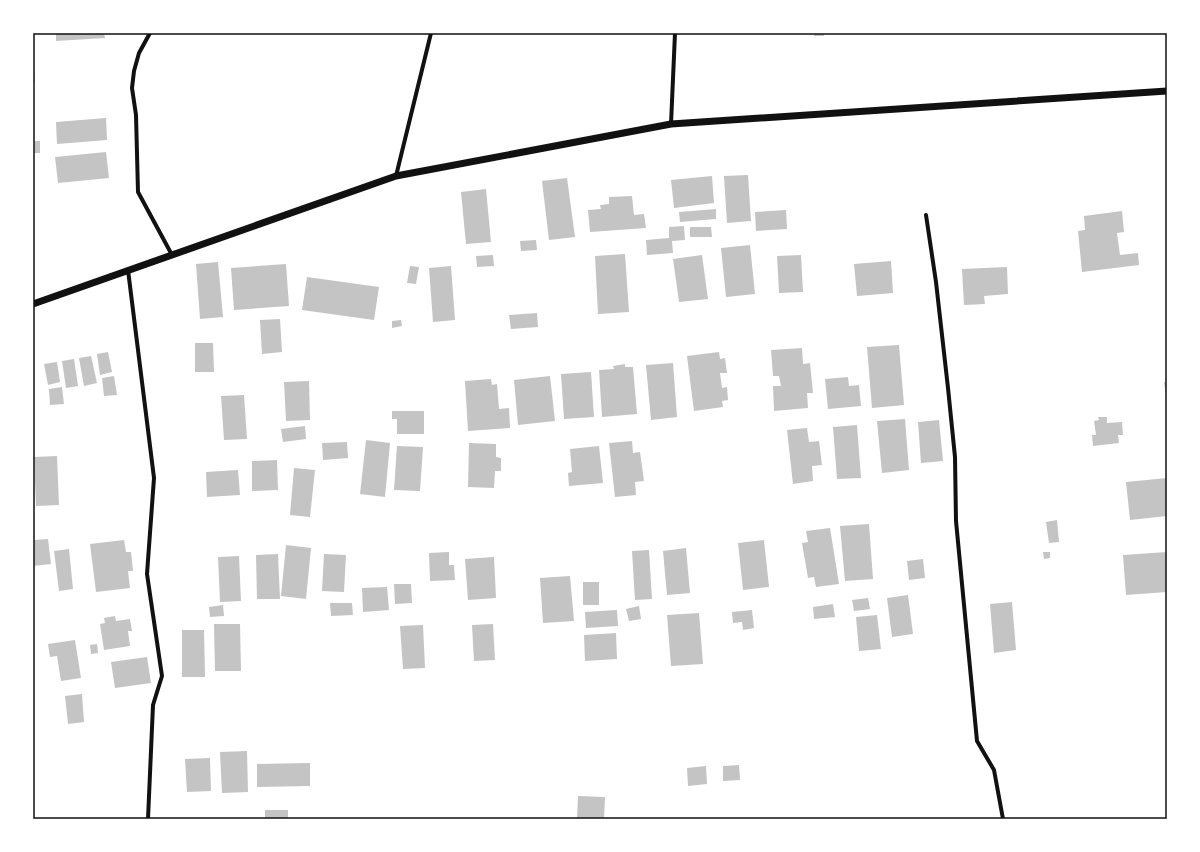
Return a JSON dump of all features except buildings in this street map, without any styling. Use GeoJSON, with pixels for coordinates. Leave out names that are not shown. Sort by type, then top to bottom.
{"type":"FeatureCollection","features":[{"type":"Feature","properties":{"kind":"street"},"geometry":{"type":"LineString","coordinates":[[150,33],[139,53],[134,71],[132,88],[136,115],[138,192],[172,255]]}},
{"type":"Feature","properties":{"kind":"street"},"geometry":{"type":"LineString","coordinates":[[396,176],[431,33]]}},
{"type":"Feature","properties":{"kind":"street"},"geometry":{"type":"LineString","coordinates":[[672,124],[676,33]]}},
{"type":"Feature","properties":{"kind":"street"},"geometry":{"type":"LineString","coordinates":[[33,304],[396,176],[672,124],[1167,91]]}},
{"type":"Feature","properties":{"kind":"street"},"geometry":{"type":"LineString","coordinates":[[926,215],[936,282],[948,388],[954,457],[956,521],[977,741],[994,770],[1003,819]]}},
{"type":"Feature","properties":{"kind":"street"},"geometry":{"type":"LineString","coordinates":[[128,270],[154,478],[147,574],[162,676],[153,705],[148,819]]}}]}
